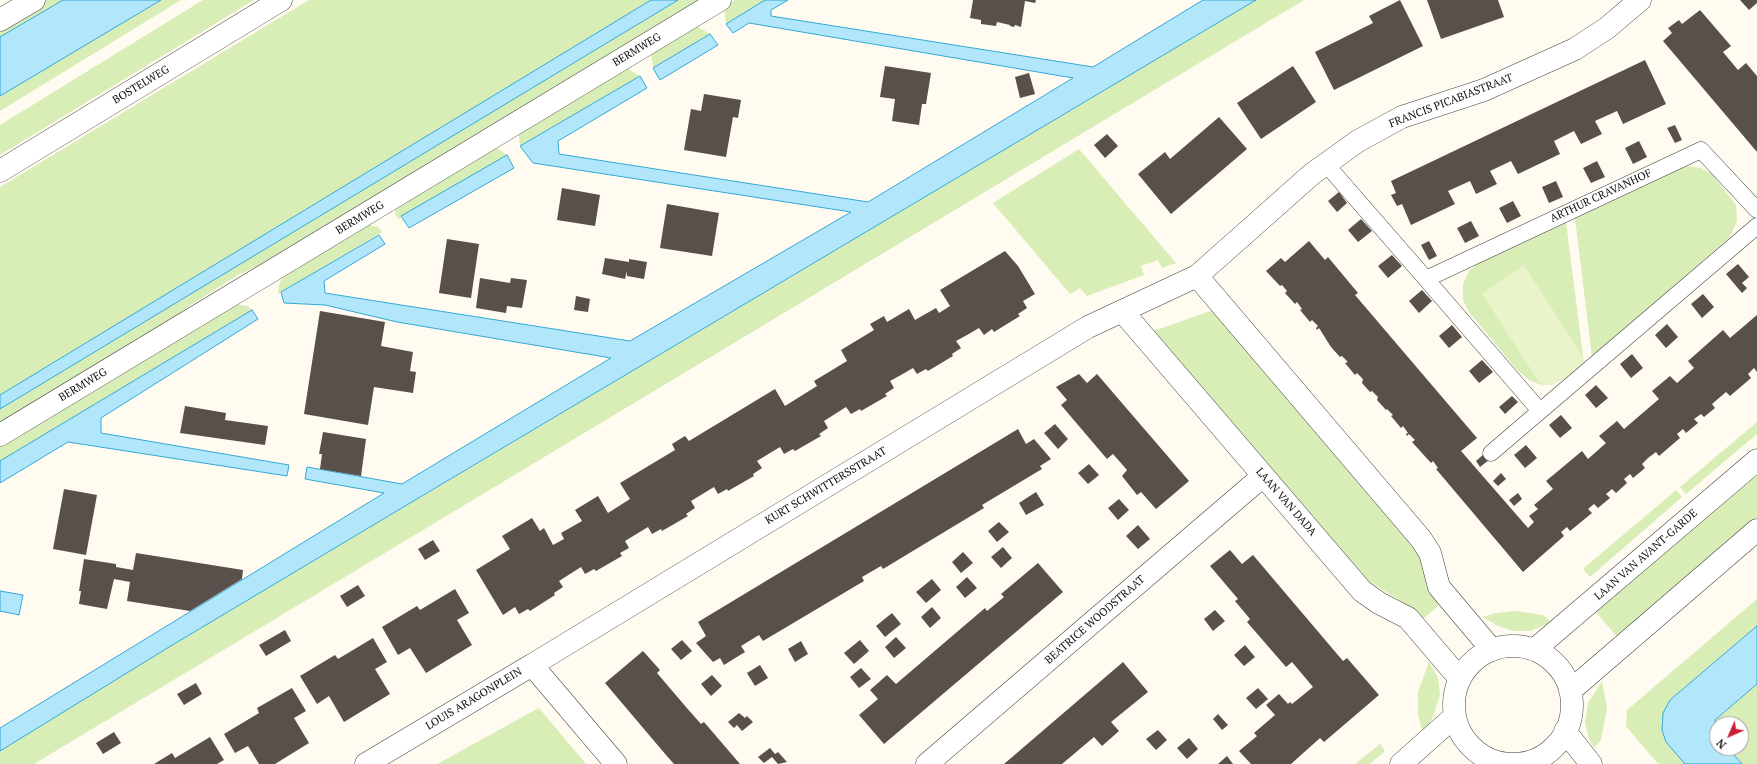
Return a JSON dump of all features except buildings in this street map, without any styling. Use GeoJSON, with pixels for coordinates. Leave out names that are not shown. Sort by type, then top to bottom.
{"type":"FeatureCollection","features":[{"type":"Feature","properties":{"kind":"street"},"geometry":{"type":"LineString","coordinates":[[0,20],[34,0]]}},
{"type":"Feature","properties":{"kind":"street","name":"BOSTELWEG"},"geometry":{"type":"LineString","coordinates":[[0,171],[282,0]]}},
{"type":"Feature","properties":{"kind":"street","name":"BERMWEG"},"geometry":{"type":"LineString","coordinates":[[0,435],[720,0]]}},
{"type":"Feature","properties":{"kind":"street","name":"FRANCIS PICABIASTRAAT"},"geometry":{"type":"LineString","coordinates":[[1197,276],[1325,163],[1358,141],[1402,117],[1484,90],[1575,49],[1607,28],[1640,0]]}},
{"type":"Feature","properties":{"kind":"street"},"geometry":{"type":"LineString","coordinates":[[1197,276],[1421,539],[1430,553],[1439,586],[1492,650]]}},
{"type":"Feature","properties":{"kind":"street","name":"KURT SCHWITTERSSTRAAT"},"geometry":{"type":"LineString","coordinates":[[532,664],[1088,327],[1123,312],[1197,276]]}},
{"type":"Feature","properties":{"kind":"street","name":"LAAN VAN DADA"},"geometry":{"type":"LineString","coordinates":[[1123,312],[1362,591],[1379,603],[1408,618],[1460,678]]}},
{"type":"Feature","properties":{"kind":"street","name":"LAAN VAN AVANT-GARDE"},"geometry":{"type":"LineString","coordinates":[[1534,650],[1757,460]]}},
{"type":"Feature","properties":{"kind":"street","name":"BEATRICE WOODSTRAAT"},"geometry":{"type":"LineString","coordinates":[[927,764],[1263,476]]}},
{"type":"Feature","properties":{"kind":"street"},"geometry":{"type":"LineString","coordinates":[[1570,691],[1757,530]]}},
{"type":"Feature","properties":{"kind":"street"},"geometry":{"type":"LineString","coordinates":[[1508,646],[1534,650],[1554,664],[1564,676],[1570,691],[1572,707],[1565,732],[1550,751],[1528,763],[1487,762],[1467,742],[1459,730],[1455,716],[1454,697],[1460,678],[1473,661],[1492,650],[1508,646]]}},
{"type":"Feature","properties":{"kind":"street","name":"LOUIS ARAGONPLEIN"},"geometry":{"type":"LineString","coordinates":[[366,764],[532,664],[616,764]]}},
{"type":"Feature","properties":{"kind":"street"},"geometry":{"type":"LineString","coordinates":[[1401,764],[1455,716]]}},
{"type":"Feature","properties":{"kind":"street"},"geometry":{"type":"LineString","coordinates":[[1565,732],[1591,764]]}},
{"type":"Feature","properties":{"kind":"lane","name":"ARTHUR CRAVANHOF"},"geometry":{"type":"LineString","coordinates":[[1426,279],[1701,150],[1757,210]]}},
{"type":"Feature","properties":{"kind":"lane"},"geometry":{"type":"LineString","coordinates":[[1325,163],[1540,411]]}},
{"type":"Feature","properties":{"kind":"lane"},"geometry":{"type":"LineString","coordinates":[[1491,453],[1757,226]]}},
{"type":"Feature","properties":{"kind":"green space"},"geometry":{"type":"Polygon","coordinates":[[[46,0],[63,0],[0,37],[0,28],[46,0]]]}},
{"type":"Feature","properties":{"kind":"green space"},"geometry":{"type":"Polygon","coordinates":[[[161,0],[181,0],[0,111],[0,96],[161,0]]]}},
{"type":"Feature","properties":{"kind":"green space"},"geometry":{"type":"Polygon","coordinates":[[[203,0],[254,0],[0,155],[0,125],[203,0]]]}},
{"type":"Feature","properties":{"kind":"green space"},"geometry":{"type":"Polygon","coordinates":[[[309,0],[651,0],[0,395],[0,187],[309,0]]]}},
{"type":"Feature","properties":{"kind":"green space"},"geometry":{"type":"Polygon","coordinates":[[[678,0],[706,0],[296,248],[238,275],[186,308],[152,336],[0,427],[0,409],[678,0]]]}},
{"type":"Feature","properties":{"kind":"green space"},"geometry":{"type":"Polygon","coordinates":[[[735,0],[765,0],[726,24],[724,7],[735,0]]]}},
{"type":"Feature","properties":{"kind":"green space"},"geometry":{"type":"Polygon","coordinates":[[[1256,0],[1304,0],[34,764],[0,764],[0,751],[169,647],[1256,0]]]}},
{"type":"Feature","properties":{"kind":"green space"},"geometry":{"type":"Polygon","coordinates":[[[694,25],[710,34],[653,68],[651,51],[694,25]]]}},
{"type":"Feature","properties":{"kind":"green space"},"geometry":{"type":"Polygon","coordinates":[[[625,67],[640,76],[520,146],[518,130],[625,67]]]}},
{"type":"Feature","properties":{"kind":"green space"},"geometry":{"type":"Polygon","coordinates":[[[494,146],[507,155],[398,219],[395,214],[396,208],[494,146]]]}},
{"type":"Feature","properties":{"kind":"green space"},"geometry":{"type":"Polygon","coordinates":[[[1079,149],[1176,263],[1162,268],[1158,260],[1141,266],[1144,275],[1087,296],[1080,288],[1070,294],[993,203],[1079,149]]]}},
{"type":"Feature","properties":{"kind":"green space"},"geometry":{"type":"Polygon","coordinates":[[[1685,166],[1701,168],[1712,174],[1736,205],[1737,221],[1730,237],[1592,357],[1575,218],[1685,166]]]}},
{"type":"Feature","properties":{"kind":"green space"},"geometry":{"type":"Polygon","coordinates":[[[1566,222],[1584,364],[1552,385],[1541,385],[1529,380],[1517,370],[1469,312],[1463,300],[1463,284],[1469,271],[1479,263],[1566,222]]]}},
{"type":"Feature","properties":{"kind":"green space"},"geometry":{"type":"Polygon","coordinates":[[[365,224],[378,227],[382,232],[278,294],[279,285],[283,274],[365,224]]]}},
{"type":"Feature","properties":{"kind":"green space"},"geometry":{"type":"Polygon","coordinates":[[[1524,265],[1583,357],[1584,364],[1567,378],[1552,385],[1541,385],[1482,294],[1524,265]]]}},
{"type":"Feature","properties":{"kind":"green space"},"geometry":{"type":"Polygon","coordinates":[[[233,304],[248,306],[252,310],[0,461],[0,444],[233,304]]]}},
{"type":"Feature","properties":{"kind":"green space"},"geometry":{"type":"Polygon","coordinates":[[[1214,310],[1417,551],[1441,603],[1422,620],[1404,603],[1367,580],[1153,331],[1214,310]]]}},
{"type":"Feature","properties":{"kind":"green space"},"geometry":{"type":"Polygon","coordinates":[[[1757,422],[1757,434],[1686,494],[1680,487],[1757,422]]]}},
{"type":"Feature","properties":{"kind":"green space"},"geometry":{"type":"Polygon","coordinates":[[[1757,474],[1757,517],[1617,637],[1596,612],[1757,474]]]}},
{"type":"Feature","properties":{"kind":"green space"},"geometry":{"type":"Polygon","coordinates":[[[1676,490],[1682,497],[1590,577],[1583,569],[1676,490]]]}},
{"type":"Feature","properties":{"kind":"green space"},"geometry":{"type":"Polygon","coordinates":[[[1757,599],[1757,626],[1670,700],[1661,721],[1666,742],[1685,764],[1658,764],[1626,726],[1627,710],[1757,599]]]}},
{"type":"Feature","properties":{"kind":"green space"},"geometry":{"type":"Polygon","coordinates":[[[1515,611],[1543,615],[1551,622],[1531,631],[1514,631],[1498,626],[1483,617],[1496,613],[1515,611]]]}},
{"type":"Feature","properties":{"kind":"green space"},"geometry":{"type":"Polygon","coordinates":[[[1429,662],[1438,678],[1440,695],[1432,719],[1428,726],[1422,731],[1418,714],[1418,692],[1429,662]]]}},
{"type":"Feature","properties":{"kind":"green space"},"geometry":{"type":"Polygon","coordinates":[[[1602,681],[1607,708],[1601,740],[1594,748],[1589,739],[1585,723],[1588,703],[1602,681]]]}},
{"type":"Feature","properties":{"kind":"green space"},"geometry":{"type":"Polygon","coordinates":[[[1757,684],[1757,764],[1742,764],[1735,756],[1749,756],[1749,716],[1720,716],[1757,684]]]}},
{"type":"Feature","properties":{"kind":"green space"},"geometry":{"type":"Polygon","coordinates":[[[539,708],[586,764],[437,764],[539,708]]]}},
{"type":"Feature","properties":{"kind":"green space"},"geometry":{"type":"Polygon","coordinates":[[[1380,744],[1385,751],[1370,764],[1355,764],[1380,744]]]}},
{"type":"Feature","properties":{"kind":"water"},"geometry":{"type":"Polygon","coordinates":[[[63,0],[161,0],[0,96],[0,37],[63,0]]]}},
{"type":"Feature","properties":{"kind":"water"},"geometry":{"type":"Polygon","coordinates":[[[651,0],[678,0],[0,409],[0,395],[651,0]]]}},
{"type":"Feature","properties":{"kind":"water"},"geometry":{"type":"Polygon","coordinates":[[[765,0],[788,0],[771,10],[771,16],[1093,67],[1203,0],[1256,0],[169,647],[0,751],[0,728],[384,493],[305,479],[307,467],[402,484],[611,358],[397,322],[325,305],[284,303],[281,292],[379,235],[385,244],[324,281],[325,293],[630,341],[851,212],[533,163],[520,146],[640,76],[647,88],[558,141],[559,154],[868,202],[1073,78],[749,23],[733,33],[726,24],[765,0]]]}},
{"type":"Feature","properties":{"kind":"water"},"geometry":{"type":"Polygon","coordinates":[[[710,34],[718,45],[660,80],[653,68],[710,34]]]}},
{"type":"Feature","properties":{"kind":"water"},"geometry":{"type":"Polygon","coordinates":[[[507,155],[514,168],[409,228],[401,216],[507,155]]]}},
{"type":"Feature","properties":{"kind":"water"},"geometry":{"type":"Polygon","coordinates":[[[252,310],[258,319],[101,418],[101,433],[289,465],[287,476],[68,442],[0,483],[0,461],[252,310]]]}},
{"type":"Feature","properties":{"kind":"water"},"geometry":{"type":"Polygon","coordinates":[[[0,591],[23,595],[19,615],[0,611],[0,591]]]}},
{"type":"Feature","properties":{"kind":"water"},"geometry":{"type":"Polygon","coordinates":[[[1757,626],[1757,684],[1720,716],[1709,716],[1709,756],[1735,756],[1742,764],[1685,764],[1666,742],[1662,730],[1663,713],[1670,700],[1757,626]]]}}]}
